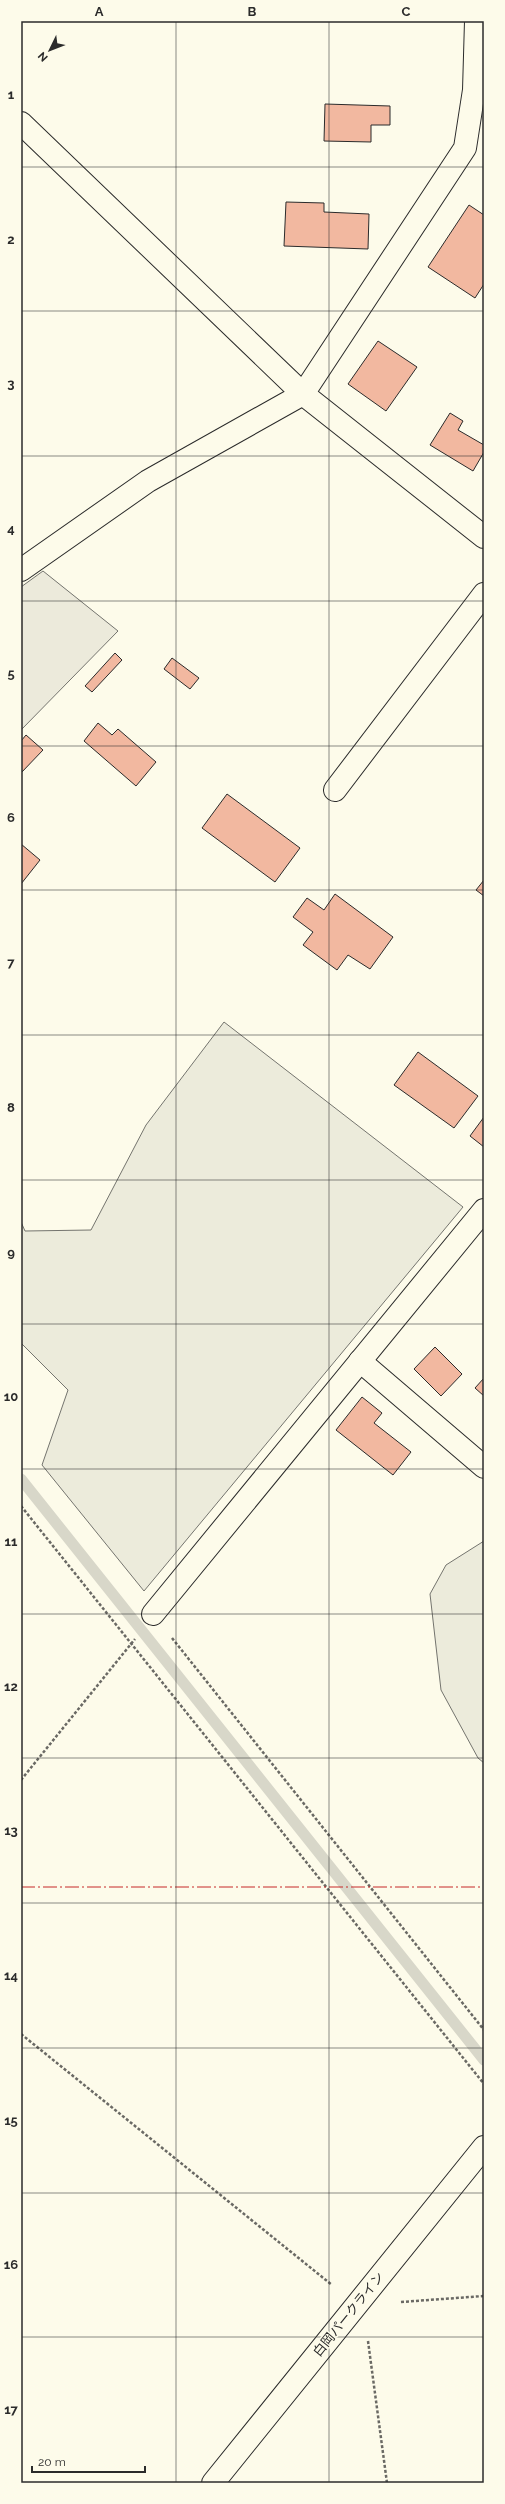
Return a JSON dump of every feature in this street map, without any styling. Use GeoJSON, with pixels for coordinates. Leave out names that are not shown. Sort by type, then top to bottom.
{"type":"FeatureCollection","features":[{"type":"Feature","properties":{"kind":"street"},"geometry":{"type":"LineString","coordinates":[[21,570],[148,481],[303,394],[465,148],[474,90],[476,21]]}},
{"type":"Feature","properties":{"kind":"street"},"geometry":{"type":"LineString","coordinates":[[21,123],[303,394],[484,538]]}},
{"type":"Feature","properties":{"kind":"street"},"geometry":{"type":"LineString","coordinates":[[335,790],[484,594]]}},
{"type":"Feature","properties":{"kind":"street"},"geometry":{"type":"LineString","coordinates":[[153,1614],[484,1210]]}},
{"type":"Feature","properties":{"kind":"street"},"geometry":{"type":"LineString","coordinates":[[360,1361],[484,1467]]}},
{"type":"Feature","properties":{"kind":"street","name":"白岡パークライン"},"geometry":{"type":"LineString","coordinates":[[214,2483],[355,2305],[484,2147]]}},
{"type":"Feature","properties":{"kind":"path"},"geometry":{"type":"LineString","coordinates":[[21,1506],[484,2084]]}},
{"type":"Feature","properties":{"kind":"path"},"geometry":{"type":"LineString","coordinates":[[21,1780],[132,1644],[153,1614],[484,2030]]}},
{"type":"Feature","properties":{"kind":"path"},"geometry":{"type":"LineString","coordinates":[[21,2034],[355,2305],[370,2344],[387,2483]]}},
{"type":"Feature","properties":{"kind":"path"},"geometry":{"type":"LineString","coordinates":[[355,2305],[484,2296]]}},
{"type":"Feature","properties":{"kind":"shaded area"},"geometry":{"type":"Polygon","coordinates":[[[43,571],[118,631],[21,730],[21,587],[43,571]]]}},
{"type":"Feature","properties":{"kind":"shaded area"},"geometry":{"type":"Polygon","coordinates":[[[224,1022],[463,1207],[144,1591],[42,1465],[68,1390],[21,1343],[21,1222],[25,1231],[91,1230],[146,1125],[224,1022]]]}},
{"type":"Feature","properties":{"kind":"shaded area"},"geometry":{"type":"Polygon","coordinates":[[[484,1541],[484,1763],[478,1758],[441,1690],[430,1594],[446,1565],[484,1541]]]}},
{"type":"Feature","properties":{"kind":"building"},"geometry":{"type":"Polygon","coordinates":[[[325,104],[390,106],[390,125],[371,125],[371,142],[324,141],[325,104]]]}},
{"type":"Feature","properties":{"kind":"building"},"geometry":{"type":"Polygon","coordinates":[[[286,202],[324,203],[324,212],[369,214],[368,249],[284,246],[286,202]]]}},
{"type":"Feature","properties":{"kind":"building"},"geometry":{"type":"Polygon","coordinates":[[[469,205],[484,215],[484,284],[475,298],[428,267],[469,205]]]}},
{"type":"Feature","properties":{"kind":"building"},"geometry":{"type":"Polygon","coordinates":[[[378,341],[417,367],[386,411],[348,384],[378,341]]]}},
{"type":"Feature","properties":{"kind":"building"},"geometry":{"type":"Polygon","coordinates":[[[450,413],[463,421],[458,430],[484,445],[484,452],[473,471],[430,445],[450,413]]]}},
{"type":"Feature","properties":{"kind":"building"},"geometry":{"type":"Polygon","coordinates":[[[115,653],[122,660],[92,692],[85,686],[115,653]]]}},
{"type":"Feature","properties":{"kind":"building"},"geometry":{"type":"Polygon","coordinates":[[[172,658],[199,678],[190,689],[164,669],[172,658]]]}},
{"type":"Feature","properties":{"kind":"building"},"geometry":{"type":"Polygon","coordinates":[[[98,723],[112,735],[118,729],[156,762],[136,786],[84,741],[98,723]]]}},
{"type":"Feature","properties":{"kind":"building"},"geometry":{"type":"Polygon","coordinates":[[[26,735],[43,750],[21,773],[21,741],[26,735]]]}},
{"type":"Feature","properties":{"kind":"building"},"geometry":{"type":"Polygon","coordinates":[[[227,794],[300,848],[275,882],[202,828],[227,794]]]}},
{"type":"Feature","properties":{"kind":"building"},"geometry":{"type":"Polygon","coordinates":[[[21,844],[40,860],[21,884],[21,844]]]}},
{"type":"Feature","properties":{"kind":"building"},"geometry":{"type":"Polygon","coordinates":[[[484,880],[484,896],[476,890],[484,880]]]}},
{"type":"Feature","properties":{"kind":"building"},"geometry":{"type":"Polygon","coordinates":[[[335,894],[393,937],[370,969],[348,955],[337,970],[303,945],[313,932],[293,917],[307,898],[324,910],[335,894]]]}},
{"type":"Feature","properties":{"kind":"building"},"geometry":{"type":"Polygon","coordinates":[[[418,1052],[478,1096],[454,1128],[394,1085],[418,1052]]]}},
{"type":"Feature","properties":{"kind":"building"},"geometry":{"type":"Polygon","coordinates":[[[484,1117],[484,1147],[470,1136],[484,1117]]]}},
{"type":"Feature","properties":{"kind":"building"},"geometry":{"type":"Polygon","coordinates":[[[435,1347],[462,1374],[441,1396],[414,1369],[435,1347]]]}},
{"type":"Feature","properties":{"kind":"building"},"geometry":{"type":"Polygon","coordinates":[[[484,1378],[484,1396],[475,1388],[484,1378]]]}},
{"type":"Feature","properties":{"kind":"building"},"geometry":{"type":"Polygon","coordinates":[[[362,1397],[382,1413],[374,1423],[411,1452],[393,1475],[336,1430],[362,1397]]]}},
{"type":"Feature","properties":{"kind":"waterway"},"geometry":{"type":"LineString","coordinates":[[21,1479],[484,2060]]}},
{"type":"Feature","properties":{"kind":"power"},"geometry":{"type":"LineString","coordinates":[[21,1887],[484,1887]]}}]}
